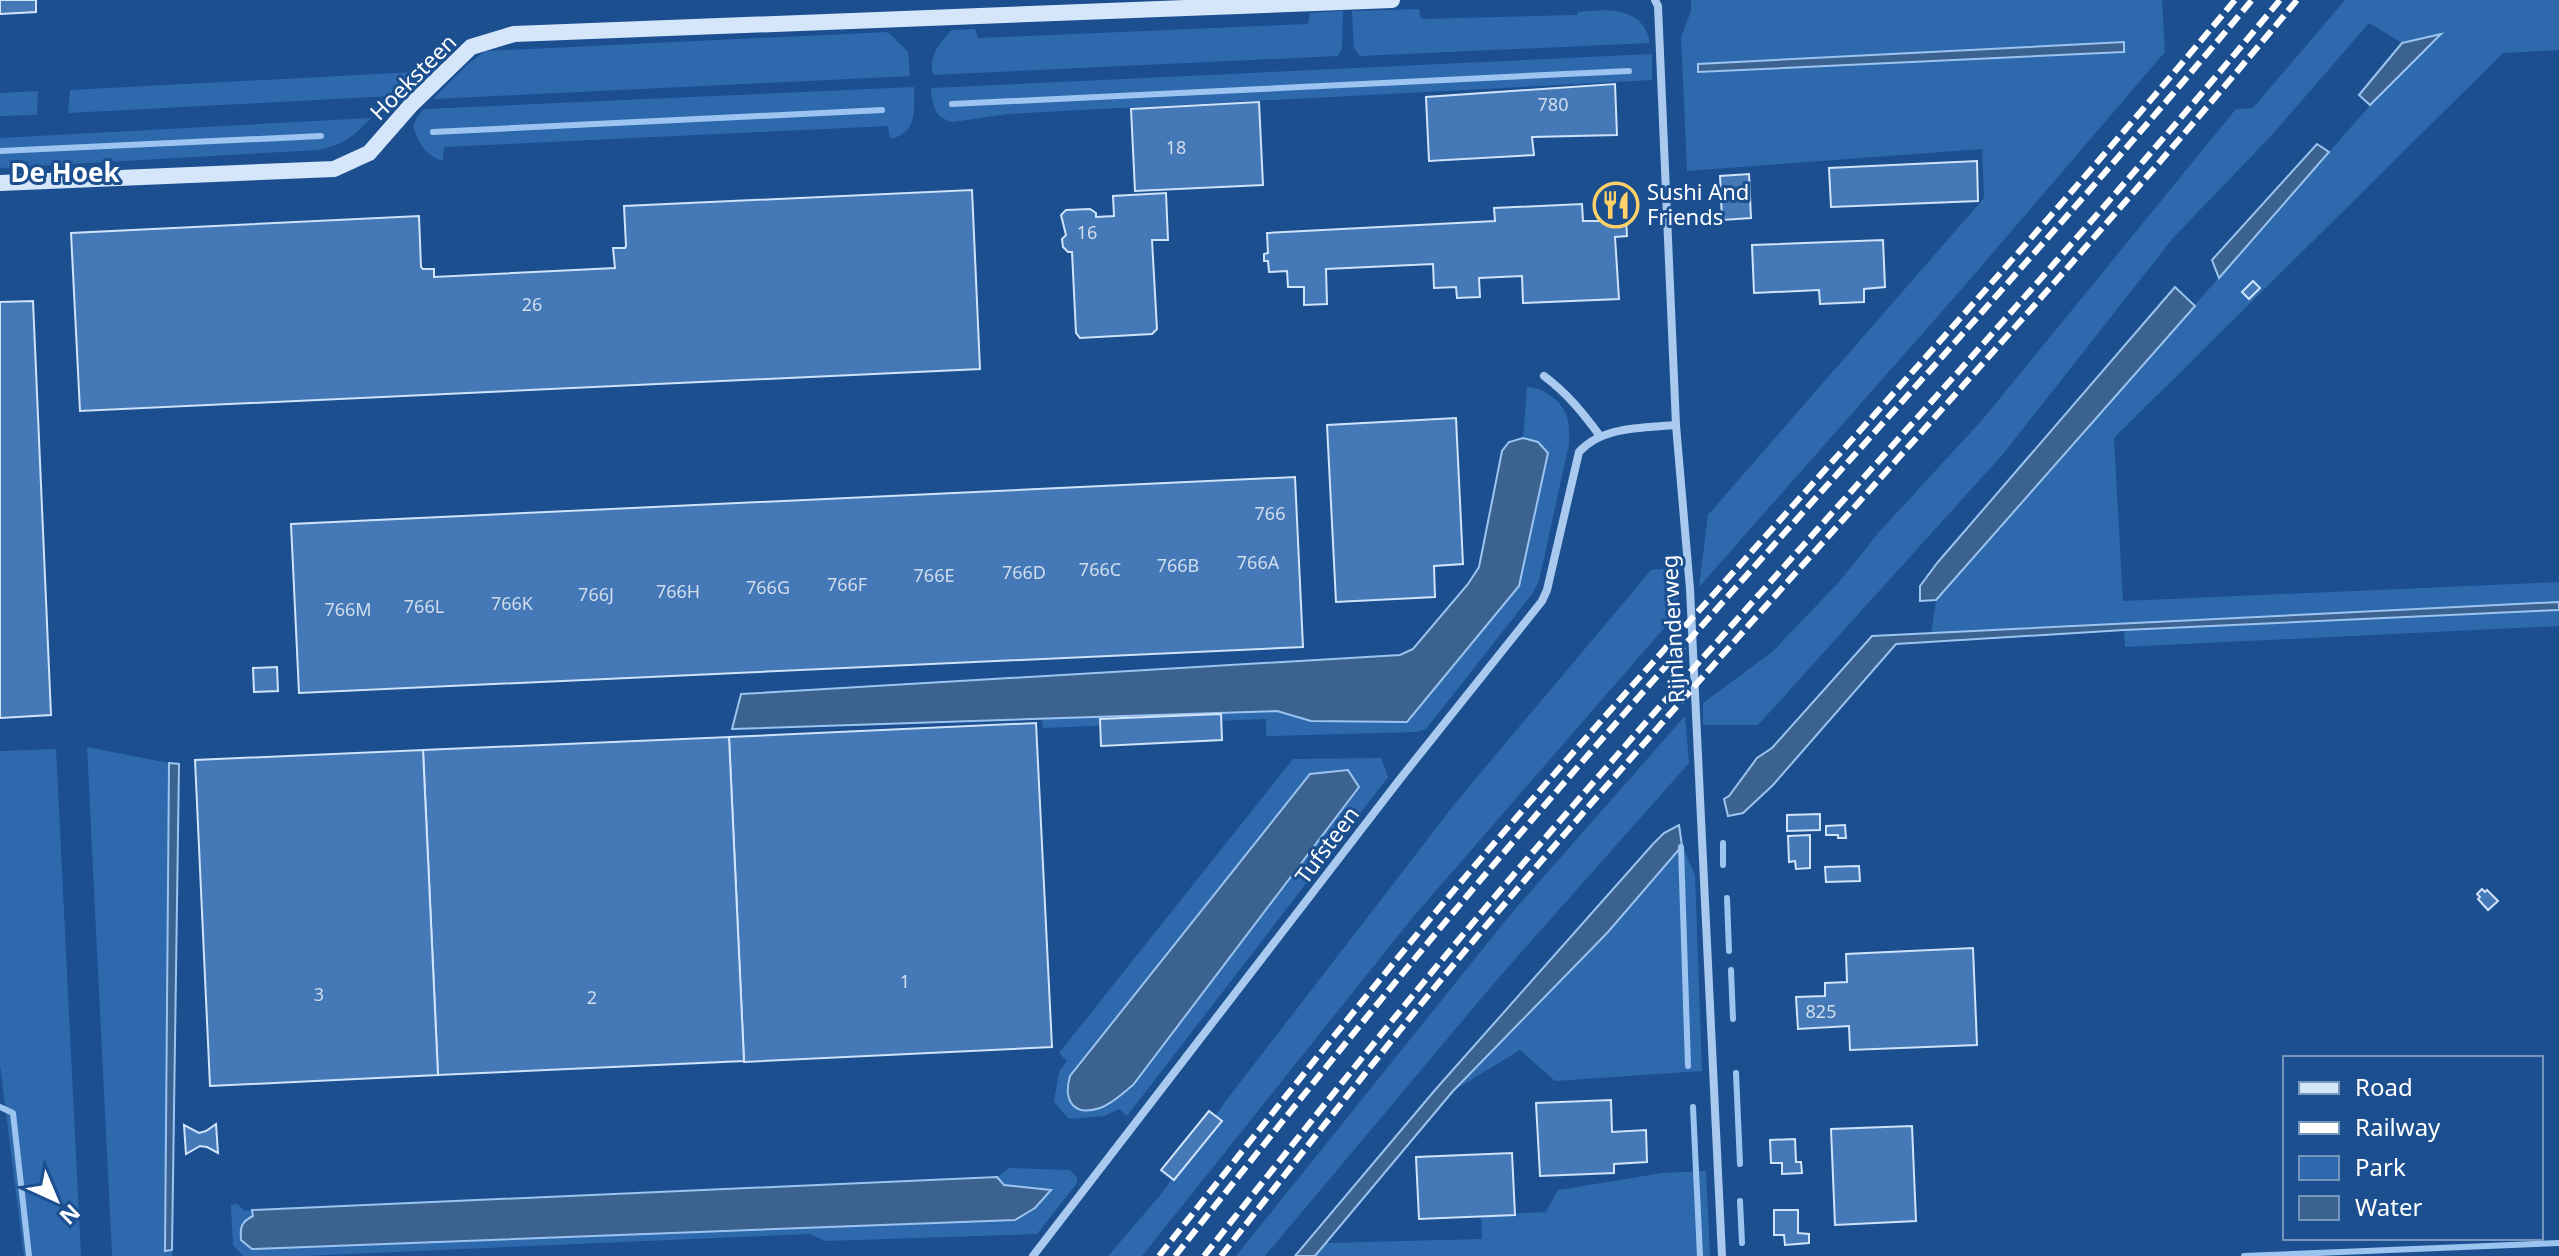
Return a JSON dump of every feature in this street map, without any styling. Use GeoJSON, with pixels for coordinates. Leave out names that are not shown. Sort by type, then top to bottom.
{"type":"FeatureCollection","features":[{"type":"Feature","properties":{"kind":"street","name":"Hoeksteen"},"geometry":{"type":"LineString","coordinates":[[0,183],[334,169],[369,153],[411,105],[471,47],[514,34],[1392,0]]}},
{"type":"Feature","properties":{"kind":"street","name":"Rijnlanderweg"},"geometry":{"type":"LineString","coordinates":[[1655,0],[1658,6],[1676,425],[1690,589],[1722,1256]]}},
{"type":"Feature","properties":{"kind":"street"},"geometry":{"type":"LineString","coordinates":[[1544,376],[1578,406],[1600,436],[1629,429],[1676,425]]}},
{"type":"Feature","properties":{"kind":"street","name":"Tufsteen"},"geometry":{"type":"LineString","coordinates":[[1033,1256],[1400,779],[1542,601],[1579,452],[1600,436]]}},
{"type":"Feature","properties":{"kind":"green space"},"geometry":{"type":"Polygon","coordinates":[[[1691,0],[2162,0],[2165,52],[1967,283],[1699,587],[1708,515],[1984,198],[1982,149],[1687,171],[1681,37],[1691,11],[1691,0]],[[2123,42],[1698,64],[1698,72],[2124,53],[2123,42]]]}},
{"type":"Feature","properties":{"kind":"green space"},"geometry":{"type":"Polygon","coordinates":[[[2345,0],[2559,0],[2559,50],[2503,53],[2114,438],[2123,601],[2559,582],[2559,602],[1931,634],[1936,600],[2390,83],[2440,36],[2402,43],[2369,23],[2271,136],[2173,238],[2003,454],[1758,725],[1703,725],[1703,703],[1772,652],[1839,582],[1879,532],[1983,419],[2236,109],[2253,108],[2345,0]]]}},
{"type":"Feature","properties":{"kind":"green space"},"geometry":{"type":"Polygon","coordinates":[[[1419,9],[1421,19],[1577,15],[1578,12],[1600,10],[1622,12],[1640,22],[1650,43],[1360,56],[1354,48],[1352,11],[1419,9]]]}},
{"type":"Feature","properties":{"kind":"green space"},"geometry":{"type":"Polygon","coordinates":[[[1343,11],[1342,49],[1338,56],[933,75],[932,62],[936,50],[952,30],[975,29],[978,38],[1308,24],[1310,13],[1343,11]]]}},
{"type":"Feature","properties":{"kind":"green space"},"geometry":{"type":"Polygon","coordinates":[[[888,32],[908,52],[910,76],[433,99],[485,51],[888,32]]]}},
{"type":"Feature","properties":{"kind":"green space"},"geometry":{"type":"Polygon","coordinates":[[[1652,54],[1652,80],[1007,114],[953,122],[938,114],[931,88],[1652,54]]]}},
{"type":"Feature","properties":{"kind":"green space"},"geometry":{"type":"Polygon","coordinates":[[[415,72],[393,96],[68,113],[70,90],[415,72]]]}},
{"type":"Feature","properties":{"kind":"green space"},"geometry":{"type":"Polygon","coordinates":[[[914,87],[914,112],[910,126],[890,139],[888,126],[444,147],[443,161],[424,148],[413,126],[424,109],[914,87]]]}},
{"type":"Feature","properties":{"kind":"green space"},"geometry":{"type":"Polygon","coordinates":[[[38,91],[37,115],[0,116],[0,93],[38,91]]]}},
{"type":"Feature","properties":{"kind":"green space"},"geometry":{"type":"Polygon","coordinates":[[[371,118],[347,139],[318,150],[0,168],[0,138],[371,118]]]}},
{"type":"Feature","properties":{"kind":"green space"},"geometry":{"type":"Polygon","coordinates":[[[1527,387],[1546,393],[1557,401],[1565,411],[1569,427],[1569,444],[1539,581],[1426,729],[1417,732],[1266,736],[1266,719],[1043,728],[1042,719],[1277,711],[1311,721],[1407,722],[1538,442],[1523,438],[1527,387]]]}},
{"type":"Feature","properties":{"kind":"green space"},"geometry":{"type":"Polygon","coordinates":[[[1676,568],[1678,612],[1413,917],[1142,1256],[1108,1256],[1162,1193],[1225,1102],[1457,801],[1651,570],[1676,568]]]}},
{"type":"Feature","properties":{"kind":"green space"},"geometry":{"type":"Polygon","coordinates":[[[2559,610],[2559,626],[2125,647],[2124,630],[2559,610]]]}},
{"type":"Feature","properties":{"kind":"green space"},"geometry":{"type":"Polygon","coordinates":[[[1685,716],[1689,763],[1495,982],[1265,1256],[1236,1256],[1510,915],[1685,716]]]}},
{"type":"Feature","properties":{"kind":"green space"},"geometry":{"type":"Polygon","coordinates":[[[87,747],[169,763],[165,1250],[172,1250],[172,1256],[112,1256],[87,747]]]}},
{"type":"Feature","properties":{"kind":"green space"},"geometry":{"type":"Polygon","coordinates":[[[56,749],[81,1256],[24,1256],[0,1065],[0,751],[56,749]]]}},
{"type":"Feature","properties":{"kind":"green space"},"geometry":{"type":"Polygon","coordinates":[[[1381,758],[1388,777],[1127,1116],[1119,1109],[1104,1116],[1069,1119],[1054,1102],[1059,1072],[1067,1061],[1059,1053],[1293,759],[1381,758]],[[1309,774],[1070,1076],[1066,1090],[1309,774]]]}},
{"type":"Feature","properties":{"kind":"green space"},"geometry":{"type":"Polygon","coordinates":[[[1682,846],[1695,875],[1702,1071],[1555,1081],[1520,1050],[1453,1091],[1608,932],[1682,846]]]}},
{"type":"Feature","properties":{"kind":"green space"},"geometry":{"type":"Polygon","coordinates":[[[1009,1168],[1070,1170],[1077,1178],[1077,1183],[1037,1234],[826,1241],[809,1234],[303,1256],[243,1256],[233,1245],[231,1205],[237,1204],[245,1211],[252,1210],[253,1216],[241,1240],[252,1249],[1015,1220],[1050,1190],[1004,1185],[997,1177],[1009,1168]]]}},
{"type":"Feature","properties":{"kind":"green space"},"geometry":{"type":"Polygon","coordinates":[[[1706,1171],[1710,1256],[1315,1256],[1326,1243],[1482,1239],[1481,1215],[1546,1212],[1558,1190],[1662,1173],[1706,1171]]]}},
{"type":"Feature","properties":{"kind":"water"},"geometry":{"type":"Polygon","coordinates":[[[2441,34],[2370,105],[2359,95],[2402,43],[2441,34]]]}},
{"type":"Feature","properties":{"kind":"water"},"geometry":{"type":"Polygon","coordinates":[[[2124,42],[2124,52],[1698,72],[1698,64],[2124,42]]]}},
{"type":"Feature","properties":{"kind":"water"},"geometry":{"type":"Polygon","coordinates":[[[2317,144],[2329,152],[2219,278],[2212,260],[2317,144]]]}},
{"type":"Feature","properties":{"kind":"water"},"geometry":{"type":"Polygon","coordinates":[[[2175,287],[2195,306],[1936,600],[1920,601],[1920,586],[1938,562],[2175,287]]]}},
{"type":"Feature","properties":{"kind":"water"},"geometry":{"type":"Polygon","coordinates":[[[1523,438],[1538,442],[1548,453],[1519,586],[1407,722],[1311,721],[1277,711],[732,729],[741,694],[1400,655],[1413,649],[1479,567],[1502,451],[1509,442],[1523,438]]]}},
{"type":"Feature","properties":{"kind":"water"},"geometry":{"type":"Polygon","coordinates":[[[2559,602],[2559,610],[1896,644],[1773,785],[1743,813],[1728,816],[1724,799],[1757,758],[1772,748],[1872,636],[2559,602]]]}},
{"type":"Feature","properties":{"kind":"water"},"geometry":{"type":"Polygon","coordinates":[[[169,763],[179,764],[172,1250],[165,1251],[169,763]]]}},
{"type":"Feature","properties":{"kind":"water"},"geometry":{"type":"Polygon","coordinates":[[[1348,770],[1359,787],[1133,1085],[1104,1106],[1083,1110],[1072,1104],[1068,1092],[1070,1076],[1310,774],[1348,770]]]}},
{"type":"Feature","properties":{"kind":"water"},"geometry":{"type":"Polygon","coordinates":[[[1679,825],[1682,846],[1608,932],[1453,1091],[1315,1256],[1295,1256],[1435,1090],[1653,844],[1679,825]]]}},
{"type":"Feature","properties":{"kind":"water"},"geometry":{"type":"Polygon","coordinates":[[[997,1177],[1004,1185],[1051,1190],[1035,1208],[1015,1220],[252,1249],[241,1240],[242,1225],[253,1216],[252,1210],[997,1177]]]}},
{"type":"Feature","properties":{"kind":"building"},"geometry":{"type":"Polygon","coordinates":[[[0,0],[36,0],[36,12],[0,14],[0,0]]]}},
{"type":"Feature","properties":{"kind":"building"},"geometry":{"type":"Polygon","coordinates":[[[1615,84],[1617,135],[1532,137],[1534,155],[1429,161],[1426,97],[1615,84]]]}},
{"type":"Feature","properties":{"kind":"building"},"geometry":{"type":"Polygon","coordinates":[[[1259,102],[1263,185],[1135,191],[1131,109],[1259,102]]]}},
{"type":"Feature","properties":{"kind":"building"},"geometry":{"type":"Polygon","coordinates":[[[1977,161],[1978,201],[1831,207],[1829,168],[1977,161]]]}},
{"type":"Feature","properties":{"kind":"building"},"geometry":{"type":"Polygon","coordinates":[[[1749,174],[1751,218],[1722,220],[1720,176],[1749,174]]]}},
{"type":"Feature","properties":{"kind":"building"},"geometry":{"type":"Polygon","coordinates":[[[972,190],[980,369],[80,411],[71,233],[419,216],[421,267],[434,269],[434,277],[615,268],[613,248],[626,246],[624,206],[972,190]]]}},
{"type":"Feature","properties":{"kind":"building"},"geometry":{"type":"Polygon","coordinates":[[[1166,193],[1168,240],[1152,240],[1157,329],[1152,334],[1080,338],[1076,333],[1072,252],[1063,247],[1062,239],[1066,235],[1061,215],[1066,210],[1090,209],[1096,217],[1114,216],[1113,196],[1166,193]]]}},
{"type":"Feature","properties":{"kind":"building"},"geometry":{"type":"Polygon","coordinates":[[[1599,198],[1625,198],[1627,236],[1615,237],[1619,299],[1523,303],[1522,276],[1479,278],[1480,297],[1457,298],[1456,287],[1434,288],[1433,264],[1326,269],[1327,304],[1304,305],[1304,287],[1288,287],[1287,271],[1269,272],[1268,261],[1264,261],[1264,254],[1268,253],[1267,233],[1495,221],[1494,208],[1582,204],[1583,221],[1600,221],[1599,198]]]}},
{"type":"Feature","properties":{"kind":"building"},"geometry":{"type":"Polygon","coordinates":[[[1883,240],[1885,287],[1864,289],[1864,302],[1820,304],[1819,290],[1754,293],[1752,245],[1883,240]]]}},
{"type":"Feature","properties":{"kind":"building"},"geometry":{"type":"Polygon","coordinates":[[[2253,281],[2260,288],[2249,299],[2242,292],[2253,281]]]}},
{"type":"Feature","properties":{"kind":"building"},"geometry":{"type":"Polygon","coordinates":[[[33,301],[51,715],[0,718],[0,302],[33,301]]]}},
{"type":"Feature","properties":{"kind":"building"},"geometry":{"type":"Polygon","coordinates":[[[1456,418],[1463,564],[1434,566],[1435,597],[1336,602],[1327,425],[1456,418]]]}},
{"type":"Feature","properties":{"kind":"building"},"geometry":{"type":"Polygon","coordinates":[[[1295,477],[1303,647],[299,693],[291,524],[1295,477]]]}},
{"type":"Feature","properties":{"kind":"building"},"geometry":{"type":"Polygon","coordinates":[[[277,667],[278,691],[254,692],[253,668],[277,667]]]}},
{"type":"Feature","properties":{"kind":"building"},"geometry":{"type":"Polygon","coordinates":[[[1221,714],[1222,740],[1101,746],[1100,719],[1221,714]]]}},
{"type":"Feature","properties":{"kind":"building"},"geometry":{"type":"Polygon","coordinates":[[[1036,723],[1052,1047],[744,1062],[729,737],[1036,723]]]}},
{"type":"Feature","properties":{"kind":"building"},"geometry":{"type":"Polygon","coordinates":[[[729,737],[744,1061],[438,1075],[423,750],[729,737]]]}},
{"type":"Feature","properties":{"kind":"building"},"geometry":{"type":"Polygon","coordinates":[[[423,750],[438,1075],[210,1086],[195,760],[423,750]]]}},
{"type":"Feature","properties":{"kind":"building"},"geometry":{"type":"Polygon","coordinates":[[[1820,814],[1820,830],[1787,831],[1787,815],[1820,814]]]}},
{"type":"Feature","properties":{"kind":"building"},"geometry":{"type":"Polygon","coordinates":[[[1845,825],[1846,838],[1826,835],[1826,826],[1845,825]]]}},
{"type":"Feature","properties":{"kind":"building"},"geometry":{"type":"Polygon","coordinates":[[[1810,835],[1810,868],[1796,869],[1795,861],[1789,862],[1788,836],[1810,835]]]}},
{"type":"Feature","properties":{"kind":"building"},"geometry":{"type":"Polygon","coordinates":[[[1859,866],[1860,881],[1826,882],[1825,867],[1859,866]]]}},
{"type":"Feature","properties":{"kind":"building"},"geometry":{"type":"Polygon","coordinates":[[[2482,889],[2498,901],[2488,910],[2478,899],[2477,894],[2482,889]]]}},
{"type":"Feature","properties":{"kind":"building"},"geometry":{"type":"Polygon","coordinates":[[[1973,948],[1977,1045],[1850,1050],[1849,1026],[1798,1029],[1796,997],[1825,996],[1825,983],[1847,982],[1846,954],[1973,948]]]}},
{"type":"Feature","properties":{"kind":"building"},"geometry":{"type":"Polygon","coordinates":[[[1611,1100],[1612,1132],[1646,1130],[1647,1162],[1614,1164],[1614,1173],[1540,1176],[1536,1103],[1611,1100]]]}},
{"type":"Feature","properties":{"kind":"building"},"geometry":{"type":"Polygon","coordinates":[[[1209,1111],[1222,1121],[1174,1180],[1161,1170],[1209,1111]]]}},
{"type":"Feature","properties":{"kind":"building"},"geometry":{"type":"Polygon","coordinates":[[[216,1124],[218,1153],[200,1146],[186,1154],[184,1125],[199,1133],[216,1124]]]}},
{"type":"Feature","properties":{"kind":"building"},"geometry":{"type":"Polygon","coordinates":[[[1912,1126],[1916,1221],[1835,1225],[1831,1129],[1912,1126]]]}},
{"type":"Feature","properties":{"kind":"building"},"geometry":{"type":"Polygon","coordinates":[[[1795,1139],[1796,1162],[1801,1162],[1802,1173],[1782,1174],[1782,1163],[1771,1163],[1770,1140],[1795,1139]]]}},
{"type":"Feature","properties":{"kind":"building"},"geometry":{"type":"Polygon","coordinates":[[[1512,1153],[1515,1215],[1419,1219],[1416,1157],[1512,1153]]]}},
{"type":"Feature","properties":{"kind":"building"},"geometry":{"type":"Polygon","coordinates":[[[1774,1210],[1798,1210],[1798,1233],[1809,1234],[1809,1243],[1785,1245],[1784,1235],[1774,1235],[1774,1210]]]}},
{"type":"Feature","properties":{"kind":"waterway"},"geometry":{"type":"LineString","coordinates":[[952,104],[1629,71]]}},
{"type":"Feature","properties":{"kind":"waterway"},"geometry":{"type":"LineString","coordinates":[[433,132],[882,110]]}},
{"type":"Feature","properties":{"kind":"waterway"},"geometry":{"type":"LineString","coordinates":[[0,151],[321,136]]}},
{"type":"Feature","properties":{"kind":"waterway"},"geometry":{"type":"LineString","coordinates":[[1723,843],[1723,865]]}},
{"type":"Feature","properties":{"kind":"waterway"},"geometry":{"type":"LineString","coordinates":[[1681,847],[1688,1066]]}},
{"type":"Feature","properties":{"kind":"waterway"},"geometry":{"type":"LineString","coordinates":[[1727,898],[1729,951]]}},
{"type":"Feature","properties":{"kind":"waterway"},"geometry":{"type":"LineString","coordinates":[[1731,970],[1733,1019]]}},
{"type":"Feature","properties":{"kind":"waterway"},"geometry":{"type":"LineString","coordinates":[[1736,1073],[1740,1164]]}},
{"type":"Feature","properties":{"kind":"waterway"},"geometry":{"type":"LineString","coordinates":[[0,1107],[13,1113],[29,1256]]}},
{"type":"Feature","properties":{"kind":"waterway"},"geometry":{"type":"LineString","coordinates":[[1693,1107],[1700,1256]]}},
{"type":"Feature","properties":{"kind":"waterway"},"geometry":{"type":"LineString","coordinates":[[1740,1201],[1742,1243]]}},
{"type":"Feature","properties":{"kind":"waterway"},"geometry":{"type":"LineString","coordinates":[[2244,1256],[2559,1243]]}},
{"type":"Feature","properties":{"kind":"railway"},"geometry":{"type":"LineString","coordinates":[[1159,1256],[1470,872],[2058,207],[2235,0]]}},
{"type":"Feature","properties":{"kind":"railway"},"geometry":{"type":"LineString","coordinates":[[1175,1256],[1497,861],[2078,204],[2252,0]]}},
{"type":"Feature","properties":{"kind":"railway"},"geometry":{"type":"LineString","coordinates":[[1204,1256],[1502,888],[2099,212],[2280,0]]}},
{"type":"Feature","properties":{"kind":"railway"},"geometry":{"type":"LineString","coordinates":[[1221,1256],[1513,894],[2006,338],[2297,0]]}},
{"type":"Feature","properties":{"kind":"place","name":"Sushi And Friends"},"geometry":{"type":"Point","coordinates":[1616,205]}},
{"type":"Feature","properties":{"kind":"district","name":"De Hoek"},"geometry":{"type":"Point","coordinates":[65,173]}}]}
